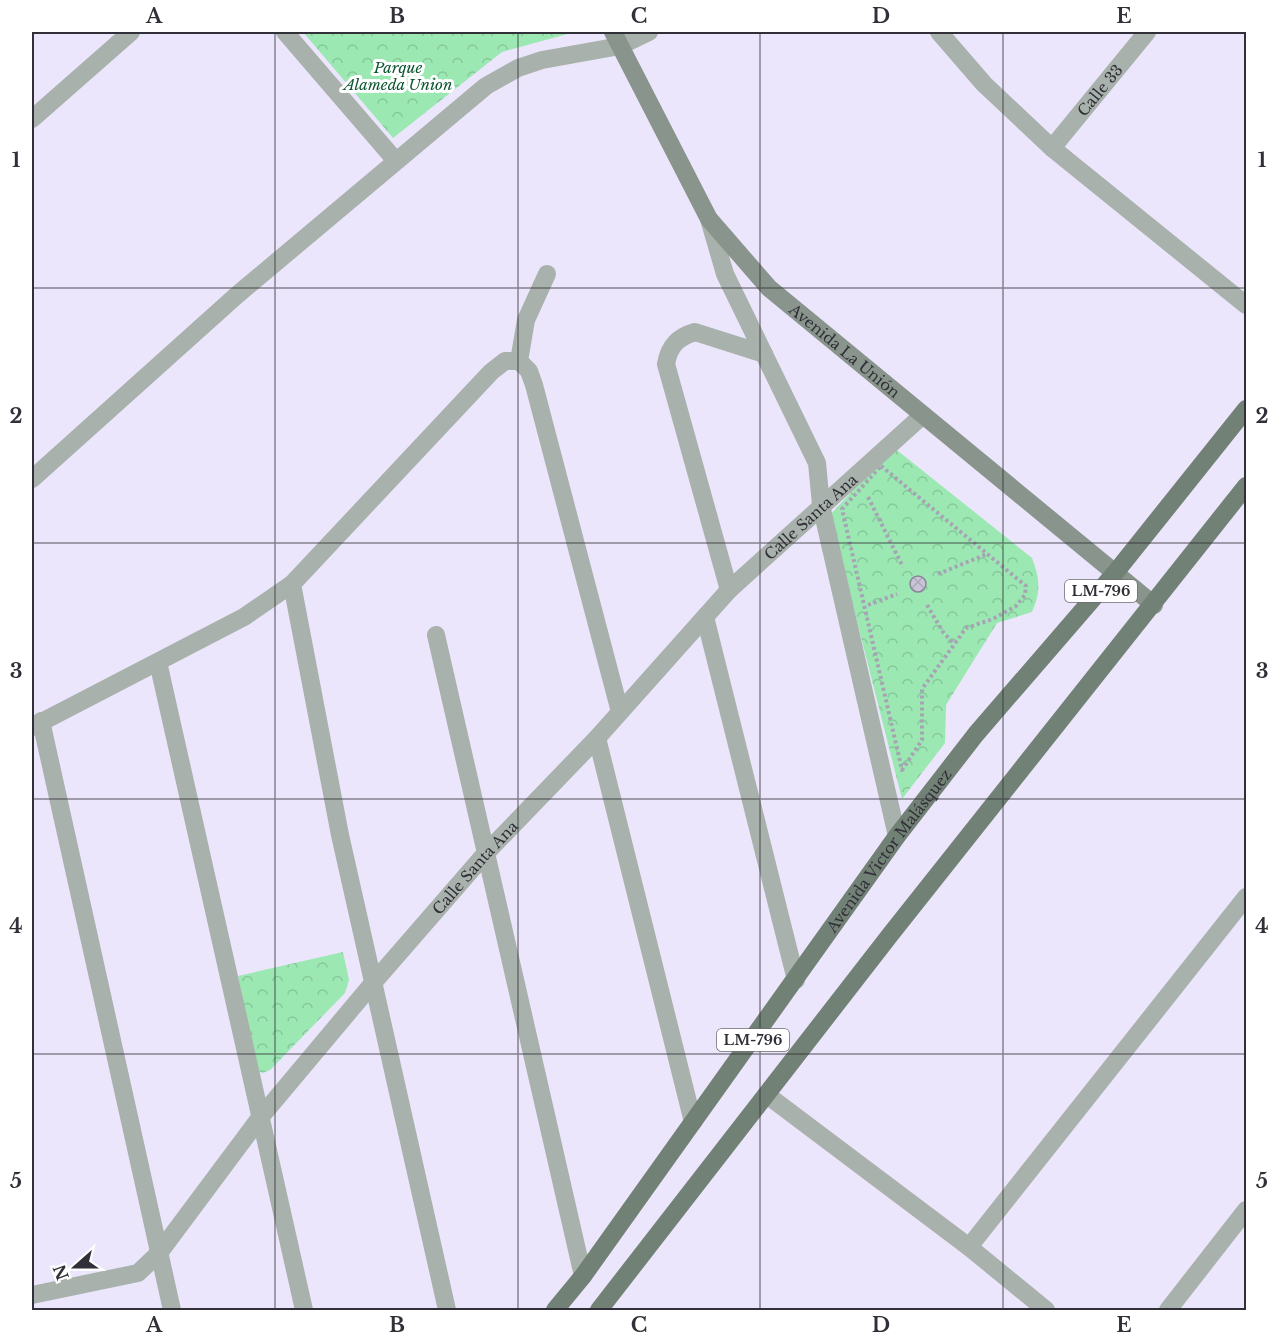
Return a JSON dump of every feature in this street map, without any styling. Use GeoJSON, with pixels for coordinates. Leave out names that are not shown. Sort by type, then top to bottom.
{"type":"FeatureCollection","features":[{"type":"Feature","properties":{"kind":"main road","name":"Avenida La Unión"},"geometry":{"type":"LineString","coordinates":[[617,39],[709,219],[769,288],[1154,605]]}},
{"type":"Feature","properties":{"kind":"main road","name":"Avenida Victor Malásquez"},"geometry":{"type":"LineString","coordinates":[[555,1311],[583,1276],[897,836],[976,734],[1116,573],[1246,409]]}},
{"type":"Feature","properties":{"kind":"main road","name":"LM-796"},"geometry":{"type":"LineString","coordinates":[[599,1311],[890,935],[1154,605],[1246,486]]}},
{"type":"Feature","properties":{"kind":"street"},"geometry":{"type":"LineString","coordinates":[[32,119],[131,32]]}},
{"type":"Feature","properties":{"kind":"street"},"geometry":{"type":"LineString","coordinates":[[285,32],[396,161]]}},
{"type":"Feature","properties":{"kind":"street"},"geometry":{"type":"LineString","coordinates":[[32,479],[237,295],[486,86],[501,76],[542,60],[649,32]]}},
{"type":"Feature","properties":{"kind":"street"},"geometry":{"type":"LineString","coordinates":[[939,32],[984,84],[1052,148],[1246,305]]}},
{"type":"Feature","properties":{"kind":"street","name":"Calle 33"},"geometry":{"type":"LineString","coordinates":[[1052,148],[1147,32]]}},
{"type":"Feature","properties":{"kind":"street"},"geometry":{"type":"LineString","coordinates":[[709,219],[725,274],[817,463],[821,505],[897,836]]}},
{"type":"Feature","properties":{"kind":"street"},"geometry":{"type":"LineString","coordinates":[[519,361],[526,320],[547,274]]}},
{"type":"Feature","properties":{"kind":"street"},"geometry":{"type":"LineString","coordinates":[[729,590],[666,364],[668,352],[675,342],[695,332],[764,354]]}},
{"type":"Feature","properties":{"kind":"street"},"geometry":{"type":"LineString","coordinates":[[172,1311],[36,724],[244,617],[292,584],[491,372],[505,361],[519,361],[529,370],[534,385],[620,712]]}},
{"type":"Feature","properties":{"kind":"street","name":"Calle Santa Ana"},"geometry":{"type":"LineString","coordinates":[[32,1295],[138,1273],[159,1253],[259,1119],[486,853],[597,738],[729,590],[923,415]]}},
{"type":"Feature","properties":{"kind":"street"},"geometry":{"type":"LineString","coordinates":[[292,584],[340,835],[447,1311]]}},
{"type":"Feature","properties":{"kind":"street"},"geometry":{"type":"LineString","coordinates":[[705,616],[796,980]]}},
{"type":"Feature","properties":{"kind":"street"},"geometry":{"type":"LineString","coordinates":[[436,635],[583,1276]]}},
{"type":"Feature","properties":{"kind":"street"},"geometry":{"type":"LineString","coordinates":[[158,662],[304,1311]]}},
{"type":"Feature","properties":{"kind":"street"},"geometry":{"type":"LineString","coordinates":[[597,738],[693,1122]]}},
{"type":"Feature","properties":{"kind":"street"},"geometry":{"type":"LineString","coordinates":[[969,1247],[1246,897]]}},
{"type":"Feature","properties":{"kind":"street"},"geometry":{"type":"LineString","coordinates":[[767,1095],[969,1247],[1046,1311]]}},
{"type":"Feature","properties":{"kind":"street"},"geometry":{"type":"LineString","coordinates":[[1168,1311],[1246,1210]]}},
{"type":"Feature","properties":{"kind":"street"},"geometry":{"type":"LineString","coordinates":[[32,1300],[34,1311]]}},
{"type":"Feature","properties":{"kind":"path"},"geometry":{"type":"LineString","coordinates":[[881,466],[1026,586],[1025,595],[1016,606],[993,619],[966,628],[922,689],[922,740],[902,770],[842,509],[863,486],[881,466]]}},
{"type":"Feature","properties":{"kind":"path"},"geometry":{"type":"LineString","coordinates":[[863,486],[903,567]]}},
{"type":"Feature","properties":{"kind":"path"},"geometry":{"type":"LineString","coordinates":[[938,574],[987,554]]}},
{"type":"Feature","properties":{"kind":"path"},"geometry":{"type":"LineString","coordinates":[[864,607],[897,594]]}},
{"type":"Feature","properties":{"kind":"path"},"geometry":{"type":"LineString","coordinates":[[927,605],[954,644]]}},
{"type":"Feature","properties":{"kind":"green space","name":"Parque Alameda Union"},"geometry":{"type":"Polygon","coordinates":[[[303,32],[575,32],[502,52],[393,138],[303,32]]]}},
{"type":"Feature","properties":{"kind":"green space"},"geometry":{"type":"Polygon","coordinates":[[[893,447],[1032,558],[1037,572],[1038,585],[1037,598],[1032,612],[997,623],[946,705],[945,743],[902,799],[830,515],[893,447]]]}},
{"type":"Feature","properties":{"kind":"green space"},"geometry":{"type":"Polygon","coordinates":[[[343,952],[349,980],[345,993],[270,1070],[263,1073],[257,1071],[238,976],[343,952]]]}},
{"type":"Feature","properties":{"kind":"building"},"geometry":{"type":"Polygon","coordinates":[[[918,576],[926,584],[918,592],[910,584],[918,576]]]}}]}
